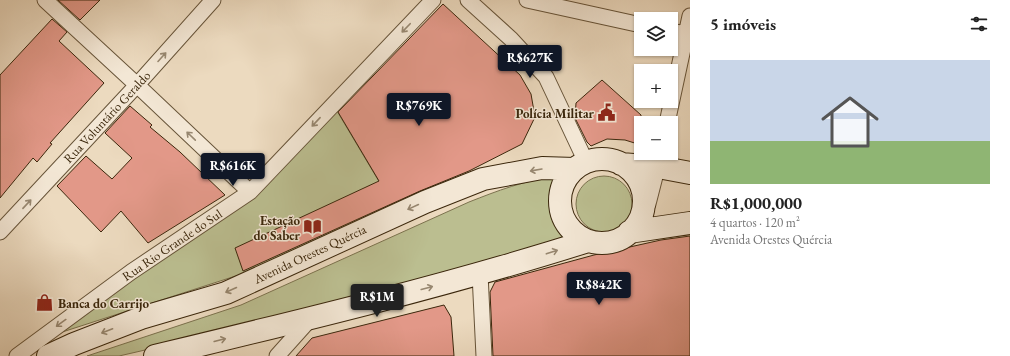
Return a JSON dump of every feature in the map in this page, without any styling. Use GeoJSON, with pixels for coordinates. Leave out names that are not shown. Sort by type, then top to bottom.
{"type":"FeatureCollection","features":[{"type":"Feature","properties":{"kind":"main road"},"geometry":{"type":"LineString","coordinates":[[597,159],[610,160],[621,164],[632,172],[640,183],[644,196],[643,210],[638,222],[629,232],[617,240],[602,243],[588,241],[577,235],[568,226],[562,215],[560,202],[561,190],[567,178],[581,166],[597,159]]}},
{"type":"Feature","properties":{"kind":"main road"},"geometry":{"type":"LineString","coordinates":[[621,164],[660,160],[690,173]]}},
{"type":"Feature","properties":{"kind":"main road","name":"Avenida Orestes Quércia"},"geometry":{"type":"LineString","coordinates":[[48,356],[141,318],[226,293],[425,202],[483,179],[542,168],[581,166]]}},
{"type":"Feature","properties":{"kind":"main road"},"geometry":{"type":"LineString","coordinates":[[629,232],[690,223]]}},
{"type":"Feature","properties":{"kind":"main road"},"geometry":{"type":"LineString","coordinates":[[155,356],[311,318],[480,274],[588,241]]}},
{"type":"Feature","properties":{"kind":"street"},"geometry":{"type":"LineString","coordinates":[[45,0],[250,192]]}},
{"type":"Feature","properties":{"kind":"street","name":"Rua Voluntário Geraldo"},"geometry":{"type":"LineString","coordinates":[[0,232],[137,85],[213,0]]}},
{"type":"Feature","properties":{"kind":"street","name":"Rua Rio Grande do Sul"},"geometry":{"type":"LineString","coordinates":[[17,356],[131,272],[250,192],[433,0]]}},
{"type":"Feature","properties":{"kind":"street"},"geometry":{"type":"LineString","coordinates":[[468,0],[511,39],[546,77],[581,166]]}},
{"type":"Feature","properties":{"kind":"street"},"geometry":{"type":"LineString","coordinates":[[527,0],[634,23]]}},
{"type":"Feature","properties":{"kind":"street"},"geometry":{"type":"LineString","coordinates":[[669,116],[688,35],[690,16]]}},
{"type":"Feature","properties":{"kind":"street"},"geometry":{"type":"LineString","coordinates":[[678,33],[688,35]]}},
{"type":"Feature","properties":{"kind":"street"},"geometry":{"type":"LineString","coordinates":[[643,210],[648,204],[660,160]]}},
{"type":"Feature","properties":{"kind":"street"},"geometry":{"type":"LineString","coordinates":[[480,274],[484,356]]}},
{"type":"Feature","properties":{"kind":"street"},"geometry":{"type":"LineString","coordinates":[[277,356],[311,318]]}},
{"type":"Feature","properties":{"kind":"green space"},"geometry":{"type":"Polygon","coordinates":[[[334,106],[393,205],[248,272],[53,335],[89,303],[240,206],[334,106]]]}},
{"type":"Feature","properties":{"kind":"green space"},"geometry":{"type":"Polygon","coordinates":[[[604,176],[615,178],[624,184],[630,193],[632,204],[630,215],[624,224],[615,230],[604,232],[593,230],[584,224],[578,215],[576,204],[578,193],[584,184],[593,178],[604,176]]]}},
{"type":"Feature","properties":{"kind":"green space"},"geometry":{"type":"Polygon","coordinates":[[[555,177],[551,204],[552,212],[557,228],[569,242],[180,342],[119,356],[87,356],[241,305],[469,202],[522,183],[555,177]]]}},
{"type":"Feature","properties":{"kind":"building"},"geometry":{"type":"Polygon","coordinates":[[[58,0],[100,0],[80,20],[58,0]]]}},
{"type":"Feature","properties":{"kind":"building"},"geometry":{"type":"Polygon","coordinates":[[[443,4],[520,75],[531,94],[535,117],[522,144],[469,171],[420,191],[243,271],[235,248],[379,181],[338,112],[443,4]]]}},
{"type":"Feature","properties":{"kind":"building"},"geometry":{"type":"Polygon","coordinates":[[[52,19],[67,32],[59,41],[104,83],[50,143],[52,144],[37,162],[33,158],[0,198],[0,75],[52,19]]]}},
{"type":"Feature","properties":{"kind":"building","name":"Polícia Militar"},"geometry":{"type":"Polygon","coordinates":[[[602,80],[641,115],[634,116],[634,143],[625,140],[607,139],[591,146],[587,142],[575,118],[576,103],[602,80]]]}},
{"type":"Feature","properties":{"kind":"building"},"geometry":{"type":"Polygon","coordinates":[[[130,106],[152,125],[150,127],[180,152],[225,195],[148,243],[121,211],[101,232],[57,186],[86,156],[112,179],[132,158],[105,133],[130,106]]]}},
{"type":"Feature","properties":{"kind":"building"},"geometry":{"type":"Polygon","coordinates":[[[690,236],[690,356],[493,356],[490,292],[495,282],[594,255],[661,240],[690,236]]]}},
{"type":"Feature","properties":{"kind":"building"},"geometry":{"type":"Polygon","coordinates":[[[444,305],[451,317],[454,356],[296,356],[312,338],[444,305]]]}},
{"type":"Feature","properties":{"kind":"place","name":"Polícia Militar"},"geometry":{"type":"Point","coordinates":[607,113]}},
{"type":"Feature","properties":{"kind":"place","name":"Estação do Saber"},"geometry":{"type":"Point","coordinates":[313,227]}},
{"type":"Feature","properties":{"kind":"place","name":"Banca do Carrijo"},"geometry":{"type":"Point","coordinates":[45,303]}}]}
